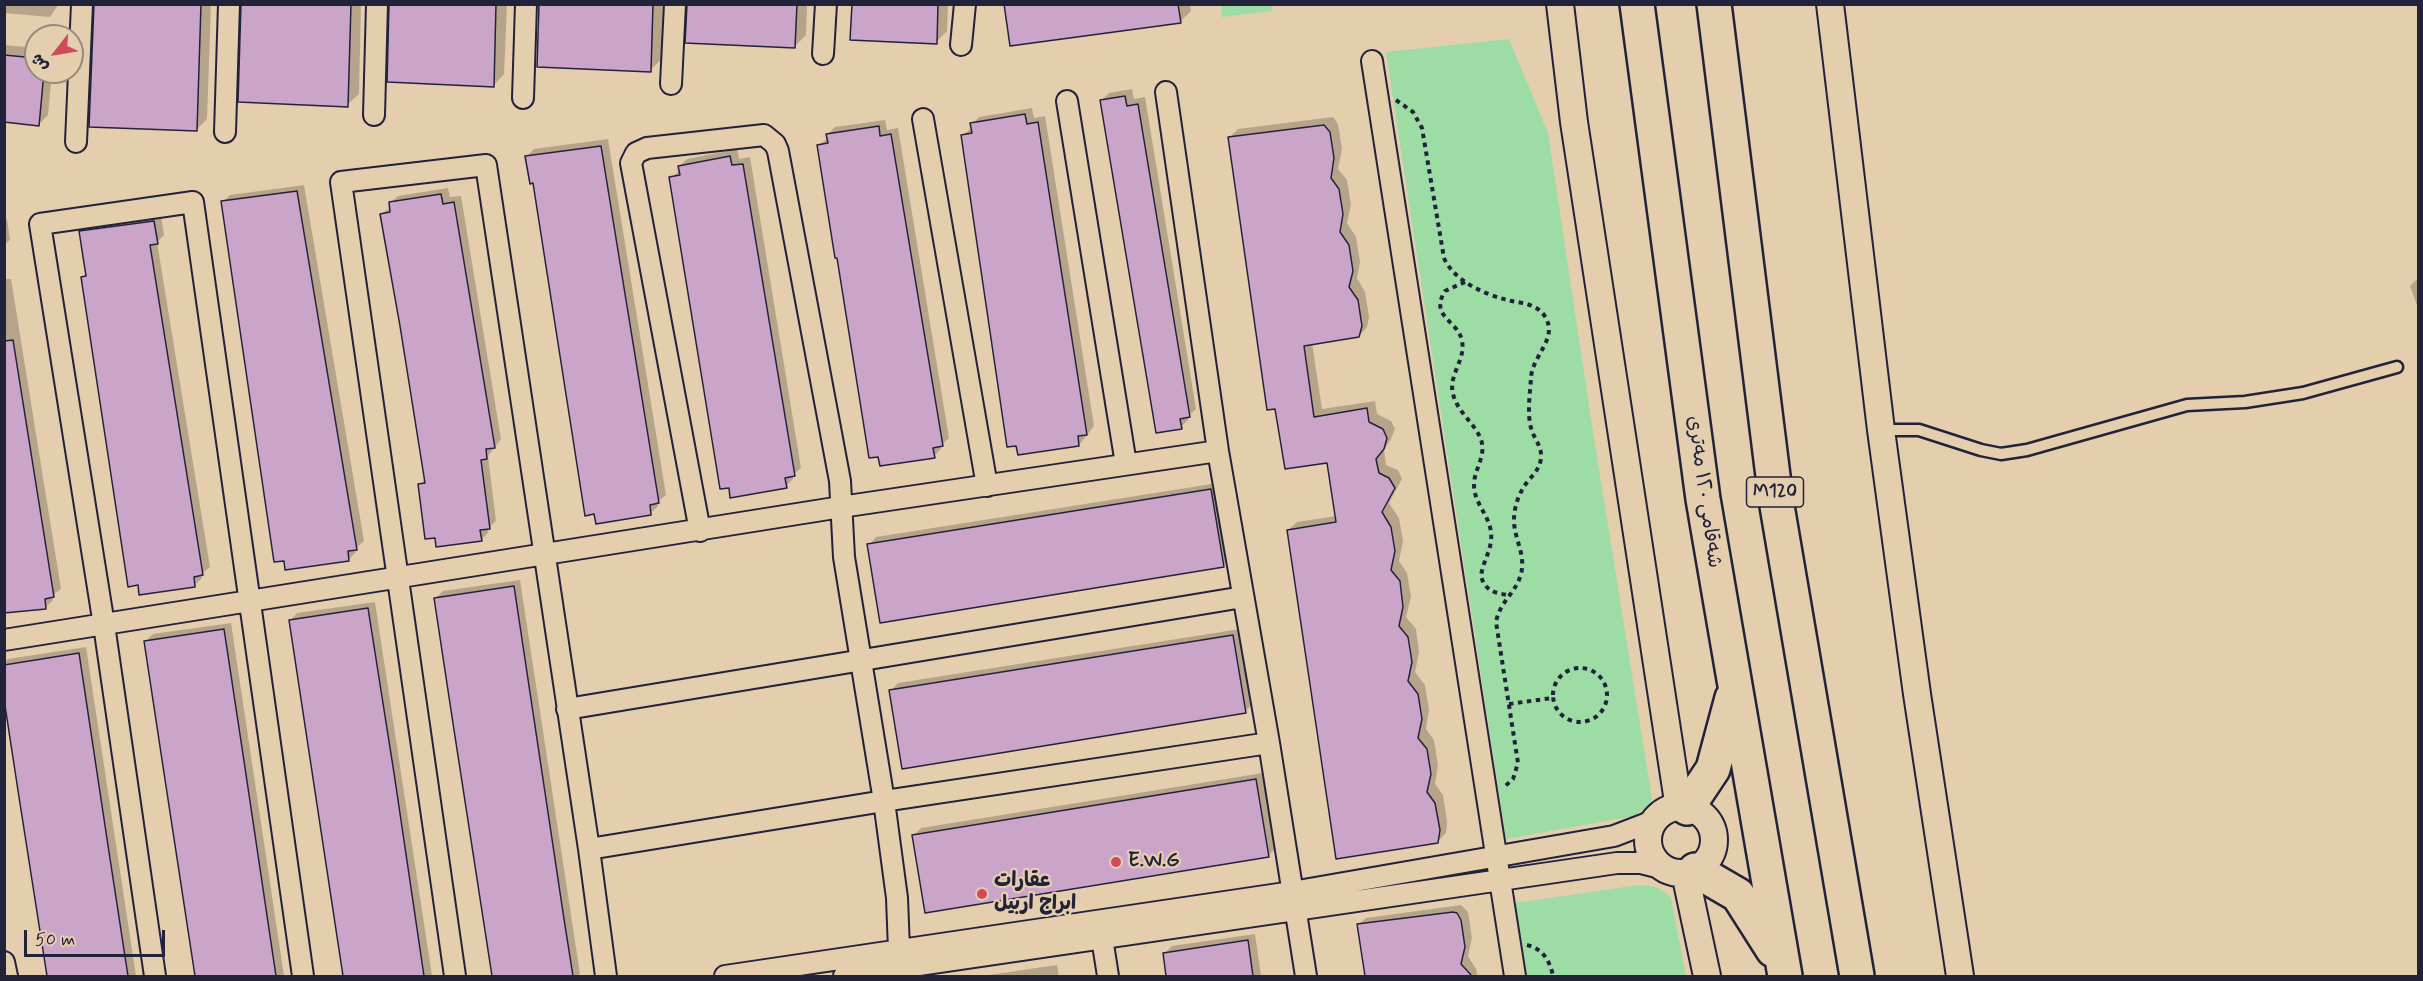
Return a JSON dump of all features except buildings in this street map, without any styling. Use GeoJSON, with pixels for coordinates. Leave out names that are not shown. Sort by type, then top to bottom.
{"type":"FeatureCollection","features":[{"type":"Feature","properties":{"kind":"highway","name":"شەقامی ١٢٠ مەتری"},"geometry":{"type":"LineString","coordinates":[[1637,4],[1703,499],[1734,691],[1784,972]]}},
{"type":"Feature","properties":{"kind":"highway","name":"M120"},"geometry":{"type":"LineString","coordinates":[[1714,4],[1776,500],[1857,976]]}},
{"type":"Feature","properties":{"kind":"highway"},"geometry":{"type":"LineString","coordinates":[[1717,38],[1718,4]]}},
{"type":"Feature","properties":{"kind":"highway"},"geometry":{"type":"LineString","coordinates":[[1683,808],[1713,769],[1721,732],[1734,691]]}},
{"type":"Feature","properties":{"kind":"highway"},"geometry":{"type":"LineString","coordinates":[[1681,870],[1738,895],[1784,972]]}},
{"type":"Feature","properties":{"kind":"street"},"geometry":{"type":"LineString","coordinates":[[76,142],[82,4]]}},
{"type":"Feature","properties":{"kind":"street"},"geometry":{"type":"LineString","coordinates":[[225,132],[228,4]]}},
{"type":"Feature","properties":{"kind":"street"},"geometry":{"type":"LineString","coordinates":[[374,115],[377,4]]}},
{"type":"Feature","properties":{"kind":"street"},"geometry":{"type":"LineString","coordinates":[[523,98],[526,4]]}},
{"type":"Feature","properties":{"kind":"street"},"geometry":{"type":"LineString","coordinates":[[671,84],[675,4]]}},
{"type":"Feature","properties":{"kind":"street"},"geometry":{"type":"LineString","coordinates":[[823,54],[826,4]]}},
{"type":"Feature","properties":{"kind":"street"},"geometry":{"type":"LineString","coordinates":[[962,45],[965,4]]}},
{"type":"Feature","properties":{"kind":"street"},"geometry":{"type":"LineString","coordinates":[[1560,4],[1574,122],[1683,808]]}},
{"type":"Feature","properties":{"kind":"street"},"geometry":{"type":"LineString","coordinates":[[1830,4],[1881,430],[1917,694],[1960,976]]}},
{"type":"Feature","properties":{"kind":"street"},"geometry":{"type":"LineString","coordinates":[[1372,61],[1515,976]]}},
{"type":"Feature","properties":{"kind":"street"},"geometry":{"type":"LineString","coordinates":[[1166,92],[1218,451],[1269,743],[1306,976]]}},
{"type":"Feature","properties":{"kind":"street"},"geometry":{"type":"LineString","coordinates":[[1067,101],[1126,464]]}},
{"type":"Feature","properties":{"kind":"street"},"geometry":{"type":"LineString","coordinates":[[923,119],[987,486]]}},
{"type":"Feature","properties":{"kind":"street"},"geometry":{"type":"LineString","coordinates":[[700,531],[631,163],[636,153],[647,148],[764,135],[776,144],[838,467],[844,557],[884,801],[897,898],[900,964]]}},
{"type":"Feature","properties":{"kind":"street"},"geometry":{"type":"LineString","coordinates":[[454,976],[341,182],[486,165],[606,976]]}},
{"type":"Feature","properties":{"kind":"street"},"geometry":{"type":"LineString","coordinates":[[155,976],[104,625],[40,224],[193,202],[303,976]]}},
{"type":"Feature","properties":{"kind":"street"},"geometry":{"type":"LineString","coordinates":[[4,640],[842,507],[1218,451]]}},
{"type":"Feature","properties":{"kind":"street"},"geometry":{"type":"LineString","coordinates":[[567,709],[1243,597]]}},
{"type":"Feature","properties":{"kind":"street"},"geometry":{"type":"LineString","coordinates":[[589,849],[884,801],[1269,743]]}},
{"type":"Feature","properties":{"kind":"street"},"geometry":{"type":"LineString","coordinates":[[725,976],[900,964],[1102,938],[1294,901],[1496,856],[1614,836],[1653,821],[1661,813],[1683,808],[1704,816],[1714,836],[1710,856],[1681,870],[1629,862],[1500,880],[1294,901],[900,964],[844,976]]}},
{"type":"Feature","properties":{"kind":"street"},"geometry":{"type":"LineString","coordinates":[[1653,821],[1648,844],[1651,854],[1681,870],[1707,976]]}},
{"type":"Feature","properties":{"kind":"street"},"geometry":{"type":"LineString","coordinates":[[1102,938],[1108,976]]}},
{"type":"Feature","properties":{"kind":"street"},"geometry":{"type":"LineString","coordinates":[[4,962],[7,976]]}},
{"type":"Feature","properties":{"kind":"lane"},"geometry":{"type":"LineString","coordinates":[[1881,430],[1919,430],[2001,454],[2027,450],[2187,405],[2245,402],[2303,393],[2397,367]]}},
{"type":"Feature","properties":{"kind":"path"},"geometry":{"type":"LineString","coordinates":[[1377,92],[1406,105],[1419,120],[1444,258],[1450,269],[1465,281],[1497,297],[1535,307],[1548,323],[1547,343],[1536,359],[1531,376],[1530,422],[1542,455],[1537,470],[1524,487],[1515,510],[1516,531],[1522,553],[1521,575],[1502,603],[1496,622],[1518,763],[1507,785],[1487,796]]}},
{"type":"Feature","properties":{"kind":"path"},"geometry":{"type":"LineString","coordinates":[[1465,281],[1450,286],[1440,303],[1444,316],[1459,332],[1463,347],[1453,378],[1453,394],[1475,428],[1483,447],[1474,488],[1478,503],[1488,519],[1492,541],[1481,576],[1487,588],[1493,592],[1509,595]]}},
{"type":"Feature","properties":{"kind":"path"},"geometry":{"type":"LineString","coordinates":[[1576,667],[1593,670],[1605,683],[1607,691],[1607,700],[1599,715],[1584,722],[1567,719],[1555,707],[1552,698],[1553,690],[1561,675],[1576,667]]}},
{"type":"Feature","properties":{"kind":"path"},"geometry":{"type":"LineString","coordinates":[[1509,704],[1552,698]]}},
{"type":"Feature","properties":{"kind":"path"},"geometry":{"type":"LineString","coordinates":[[1510,946],[1525,945],[1541,951],[1551,966],[1553,976]]}},
{"type":"Feature","properties":{"kind":"green space"},"geometry":{"type":"Polygon","coordinates":[[[1221,5],[1271,5],[1272,11],[1222,17],[1221,5]]]}},
{"type":"Feature","properties":{"kind":"green space"},"geometry":{"type":"Polygon","coordinates":[[[1509,39],[1548,133],[1652,799],[1648,806],[1634,816],[1506,839],[1386,52],[1509,39]]]}},
{"type":"Feature","properties":{"kind":"green space"},"geometry":{"type":"Polygon","coordinates":[[[1639,885],[1657,888],[1671,898],[1686,976],[1527,976],[1515,903],[1639,885]]]}},
{"type":"Feature","properties":{"kind":"place","name":"E.W.G"},"geometry":{"type":"Point","coordinates":[1116,862]}},
{"type":"Feature","properties":{"kind":"place","name":"عقارات ابراج اربیل"},"geometry":{"type":"Point","coordinates":[982,894]}}]}
